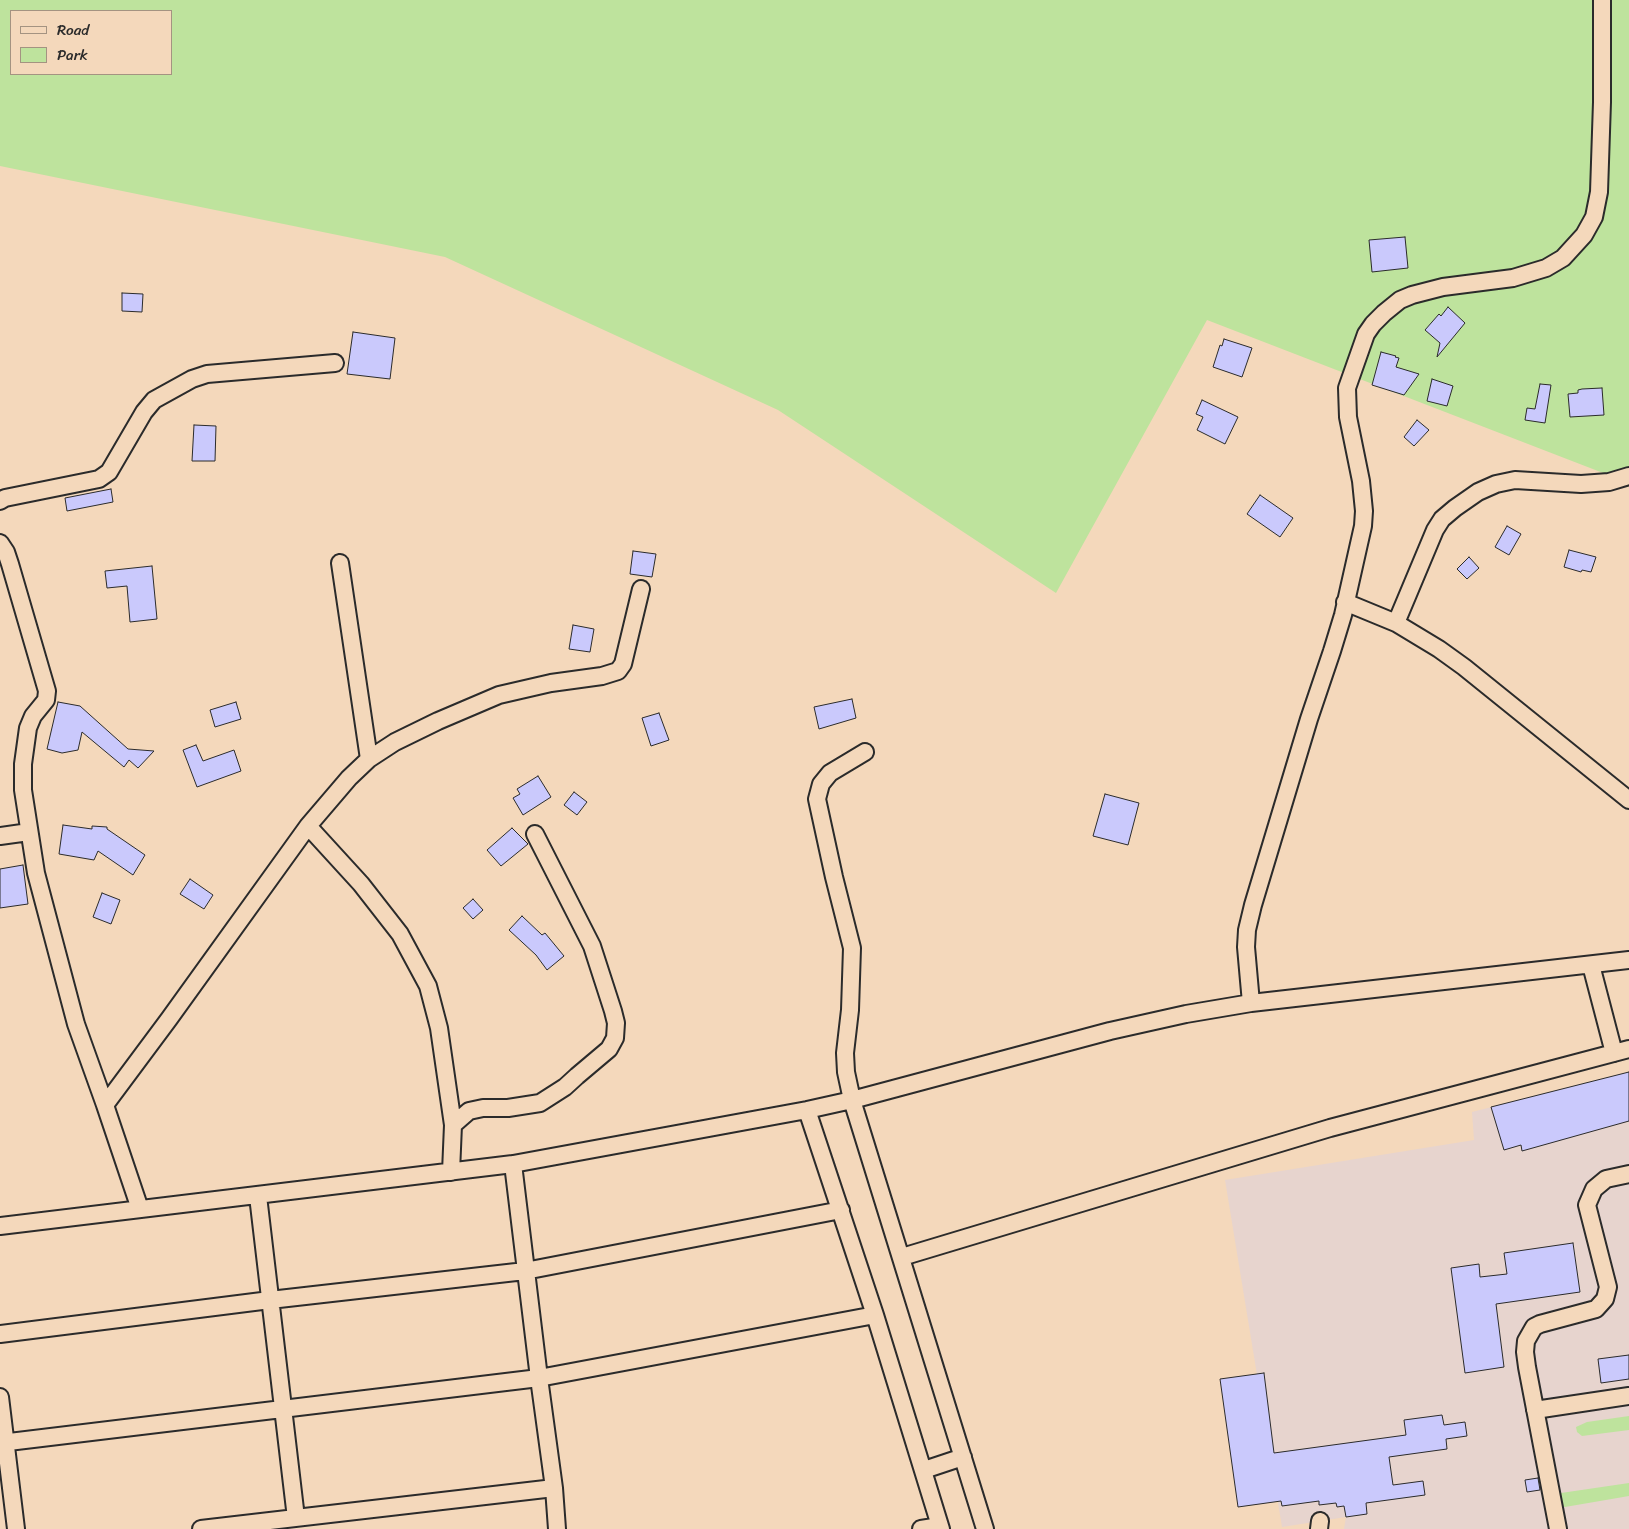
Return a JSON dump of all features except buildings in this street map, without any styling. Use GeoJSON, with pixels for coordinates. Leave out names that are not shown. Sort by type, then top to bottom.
{"type":"FeatureCollection","features":[{"type":"Feature","properties":{"kind":"street"},"geometry":{"type":"LineString","coordinates":[[1251,1003],[1246,947],[1252,905],[1309,718],[1332,651],[1346,602],[1363,526],[1364,511],[1361,481],[1348,417],[1346,388],[1366,334],[1384,312],[1406,298],[1443,287],[1513,278],[1546,268],[1563,258],[1584,235],[1594,217],[1599,192],[1602,102],[1602,0]]}},
{"type":"Feature","properties":{"kind":"street"},"geometry":{"type":"LineString","coordinates":[[0,501],[5,498],[99,479],[109,472],[144,412],[154,400],[192,379],[207,374],[335,363]]}},
{"type":"Feature","properties":{"kind":"street"},"geometry":{"type":"LineString","coordinates":[[1396,622],[1435,530],[1442,519],[1478,492],[1496,484],[1515,480],[1581,484],[1609,482],[1629,476]]}},
{"type":"Feature","properties":{"kind":"street"},"geometry":{"type":"LineString","coordinates":[[0,543],[6,552],[10,564],[47,691],[46,700],[33,716],[25,738],[22,764],[23,790],[36,873],[74,1015],[140,1209]]}},
{"type":"Feature","properties":{"kind":"street"},"geometry":{"type":"LineString","coordinates":[[340,563],[369,758]]}},
{"type":"Feature","properties":{"kind":"street"},"geometry":{"type":"LineString","coordinates":[[105,1105],[170,1019],[308,826],[349,778],[369,758],[395,742],[438,721],[499,695],[551,683],[602,676],[618,671],[624,664],[641,588]]}},
{"type":"Feature","properties":{"kind":"street"},"geometry":{"type":"LineString","coordinates":[[1346,602],[1396,622],[1439,649],[1629,800]]}},
{"type":"Feature","properties":{"kind":"street"},"geometry":{"type":"LineString","coordinates":[[865,752],[830,773],[821,784],[818,799],[832,868],[852,948],[850,1010],[845,1064],[852,1100],[985,1529]]}},
{"type":"Feature","properties":{"kind":"street"},"geometry":{"type":"LineString","coordinates":[[308,826],[361,884],[400,934],[428,986],[439,1028],[453,1125],[451,1172]]}},
{"type":"Feature","properties":{"kind":"street"},"geometry":{"type":"LineString","coordinates":[[0,836],[30,832]]}},
{"type":"Feature","properties":{"kind":"street"},"geometry":{"type":"LineString","coordinates":[[453,1125],[469,1111],[540,1103],[565,1087],[584,1071],[609,1049],[615,1038],[616,1023],[592,946],[535,834]]}},
{"type":"Feature","properties":{"kind":"street"},"geometry":{"type":"LineString","coordinates":[[0,1226],[513,1164],[852,1100],[1149,1021],[1251,1003],[1629,960]]}},
{"type":"Feature","properties":{"kind":"street"},"geometry":{"type":"LineString","coordinates":[[902,1257],[1330,1128],[1621,1051],[1591,965]]}},
{"type":"Feature","properties":{"kind":"street"},"geometry":{"type":"LineString","coordinates":[[807,1110],[875,1315],[940,1527],[921,1529]]}},
{"type":"Feature","properties":{"kind":"street"},"geometry":{"type":"LineString","coordinates":[[513,1164],[554,1488],[557,1529]]}},
{"type":"Feature","properties":{"kind":"street"},"geometry":{"type":"LineString","coordinates":[[1558,1529],[1534,1410],[1525,1352],[1526,1341],[1534,1327],[1596,1309],[1605,1299],[1608,1287],[1587,1204],[1594,1189],[1606,1179],[1629,1174]]}},
{"type":"Feature","properties":{"kind":"street"},"geometry":{"type":"LineString","coordinates":[[258,1196],[296,1518]]}},
{"type":"Feature","properties":{"kind":"street"},"geometry":{"type":"LineString","coordinates":[[0,1334],[525,1270],[841,1210]]}},
{"type":"Feature","properties":{"kind":"street"},"geometry":{"type":"LineString","coordinates":[[3,1442],[539,1378],[875,1315]]}},
{"type":"Feature","properties":{"kind":"street"},"geometry":{"type":"LineString","coordinates":[[1534,1410],[1629,1396]]}},
{"type":"Feature","properties":{"kind":"street"},"geometry":{"type":"LineString","coordinates":[[0,1397],[3,1442],[16,1529]]}},
{"type":"Feature","properties":{"kind":"street"},"geometry":{"type":"LineString","coordinates":[[924,1470],[963,1457]]}},
{"type":"Feature","properties":{"kind":"street"},"geometry":{"type":"LineString","coordinates":[[201,1529],[554,1488]]}},
{"type":"Feature","properties":{"kind":"shaded area"},"geometry":{"type":"Polygon","coordinates":[[[1629,1072],[1629,1529],[1344,1529],[1346,1517],[1282,1527],[1225,1180],[1474,1140],[1472,1112],[1629,1072]]]}},
{"type":"Feature","properties":{"kind":"green space"},"geometry":{"type":"Polygon","coordinates":[[[0,0],[1629,0],[1629,483],[1207,320],[1056,593],[778,410],[445,257],[0,166],[0,0]]]}},
{"type":"Feature","properties":{"kind":"green space"},"geometry":{"type":"Polygon","coordinates":[[[1629,1416],[1629,1430],[1582,1436],[1577,1432],[1576,1427],[1587,1422],[1629,1416]]]}},
{"type":"Feature","properties":{"kind":"green space"},"geometry":{"type":"Polygon","coordinates":[[[1629,1483],[1629,1496],[1565,1507],[1559,1506],[1557,1502],[1561,1493],[1629,1483]]]}}]}
